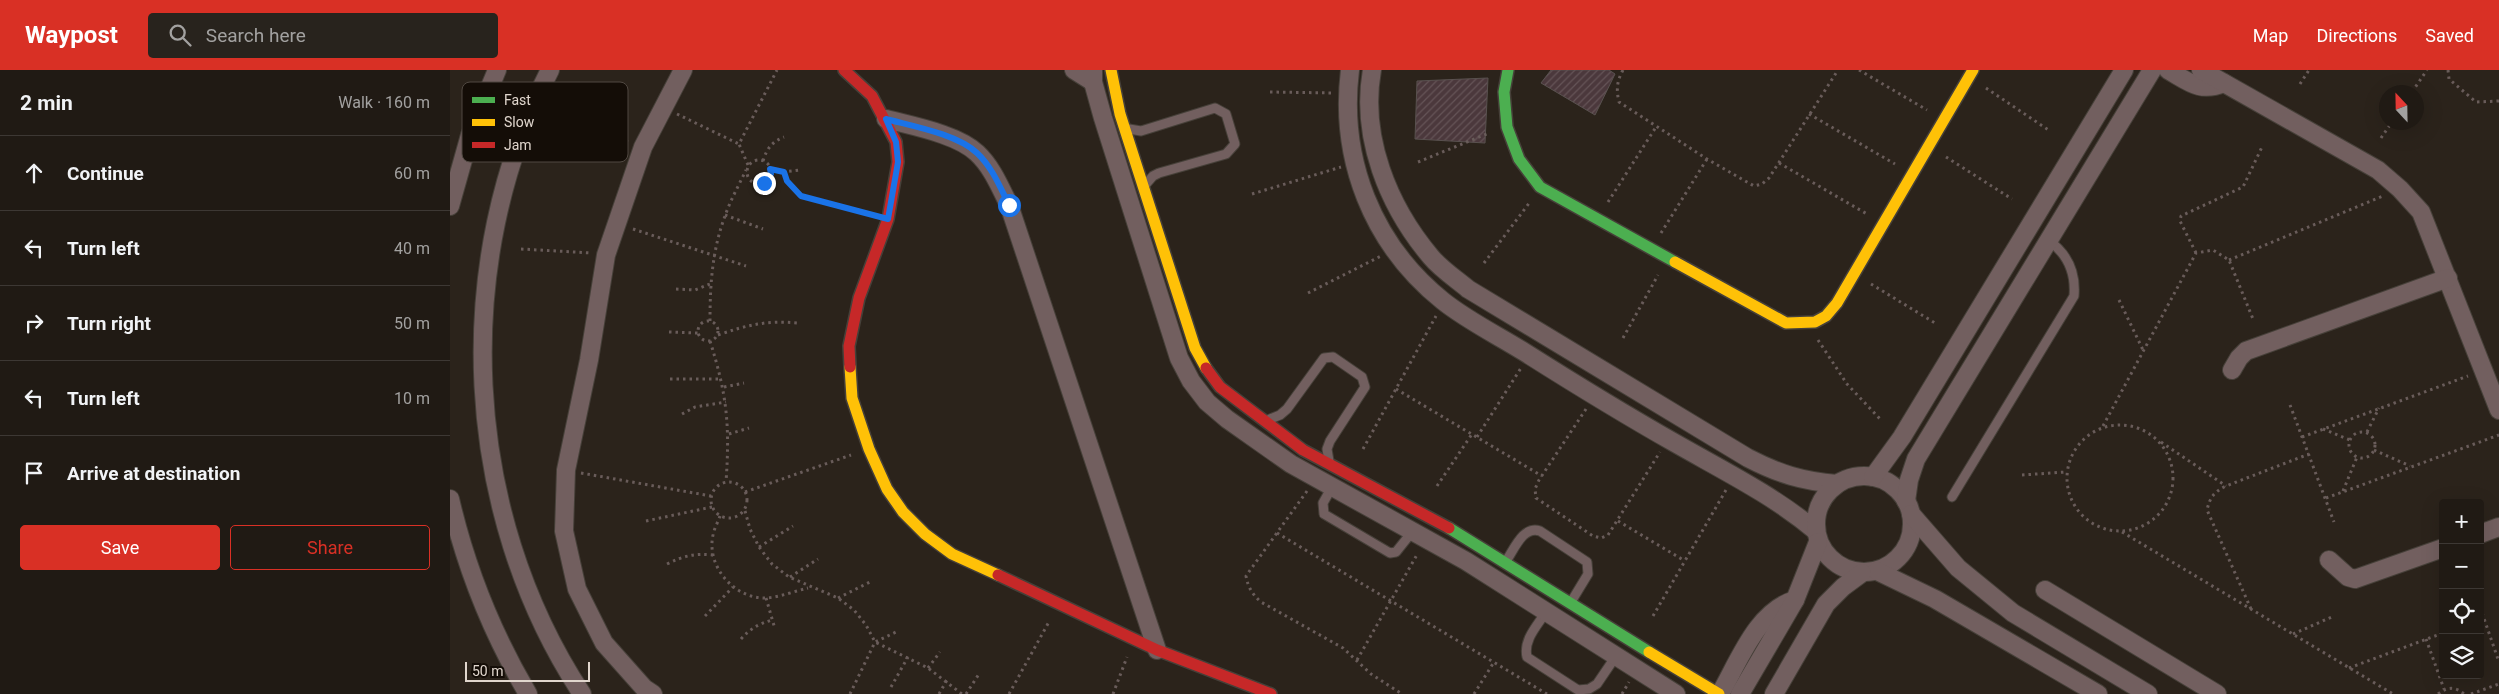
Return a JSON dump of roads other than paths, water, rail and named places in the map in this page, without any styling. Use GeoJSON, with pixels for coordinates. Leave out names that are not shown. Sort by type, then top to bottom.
{"type":"FeatureCollection","features":[{"type":"Feature","properties":{"kind":"street"},"geometry":{"type":"LineString","coordinates":[[492,82],[497,70]]}},
{"type":"Feature","properties":{"kind":"street"},"geometry":{"type":"LineString","coordinates":[[653,694],[644,688],[604,643],[577,589],[564,531],[566,470],[589,360],[606,254],[643,147],[682,70]]}},
{"type":"Feature","properties":{"kind":"street"},"geometry":{"type":"LineString","coordinates":[[844,70],[858,80],[872,96],[886,119],[896,142],[898,162],[888,219],[859,298],[849,346],[852,398],[869,449],[887,489],[903,512],[925,534],[952,554],[1157,650],[1272,694]]}},
{"type":"Feature","properties":{"kind":"street"},"geometry":{"type":"LineString","coordinates":[[1074,70],[1093,76],[1178,358],[1190,381],[1207,402],[1227,419],[1291,464],[1419,535],[1676,694]]}},
{"type":"Feature","properties":{"kind":"street"},"geometry":{"type":"LineString","coordinates":[[1110,70],[1125,127],[1195,348],[1206,369],[1220,387],[1262,420],[1303,450],[1461,534],[1570,604],[1720,694],[1767,615],[1775,608],[1795,600]]}},
{"type":"Feature","properties":{"kind":"street"},"geometry":{"type":"LineString","coordinates":[[1350,70],[1347,94],[1348,129],[1353,164],[1369,209],[1393,250],[1416,278],[1444,302],[1594,396],[1763,491],[1790,509],[1817,536],[1828,558],[1844,569],[1870,572],[1935,599],[2098,694]]}},
{"type":"Feature","properties":{"kind":"street"},"geometry":{"type":"LineString","coordinates":[[1372,70],[1370,111],[1374,144],[1383,177],[1404,220],[1432,258],[1468,290],[1748,458],[1776,472],[1798,479],[1837,484]]}},
{"type":"Feature","properties":{"kind":"street"},"geometry":{"type":"LineString","coordinates":[[1508,70],[1504,100],[1507,126],[1519,159],[1540,187],[1786,323],[1809,326],[1826,318],[1970,74]]}},
{"type":"Feature","properties":{"kind":"street"},"geometry":{"type":"LineString","coordinates":[[1873,477],[1902,437],[2124,70]]}},
{"type":"Feature","properties":{"kind":"street"},"geometry":{"type":"LineString","coordinates":[[1774,694],[1826,604],[1842,587],[1870,572],[1893,563],[1906,549],[1912,532],[1909,508],[1909,480],[1916,460],[2152,70]]}},
{"type":"Feature","properties":{"kind":"street"},"geometry":{"type":"LineString","coordinates":[[2168,70],[2200,87],[2216,87],[2224,83]]}},
{"type":"Feature","properties":{"kind":"street"},"geometry":{"type":"LineString","coordinates":[[2201,70],[2378,170],[2400,189],[2421,212],[2499,410]]}},
{"type":"Feature","properties":{"kind":"street"},"geometry":{"type":"LineString","coordinates":[[886,119],[951,138],[976,152],[994,175],[1009,205],[1157,650]]}},
{"type":"Feature","properties":{"kind":"street"},"geometry":{"type":"LineString","coordinates":[[450,206],[462,162]]}},
{"type":"Feature","properties":{"kind":"street"},"geometry":{"type":"LineString","coordinates":[[508,162],[492,217],[479,295],[477,374],[485,452],[503,528],[530,601],[547,636],[582,694]]}},
{"type":"Feature","properties":{"kind":"street"},"geometry":{"type":"LineString","coordinates":[[2232,370],[2246,351],[2448,278]]}},
{"type":"Feature","properties":{"kind":"street"},"geometry":{"type":"LineString","coordinates":[[1332,487],[1336,468]]}},
{"type":"Feature","properties":{"kind":"street"},"geometry":{"type":"LineString","coordinates":[[1740,694],[1795,600],[1817,536],[1817,513],[1824,496],[1837,484],[1848,478],[1873,477],[1892,485],[1958,568],[2013,613],[2148,694]]}},
{"type":"Feature","properties":{"kind":"street"},"geometry":{"type":"LineString","coordinates":[[450,499],[468,565],[482,601],[497,636],[528,694]]}},
{"type":"Feature","properties":{"kind":"street"},"geometry":{"type":"LineString","coordinates":[[2484,533],[2499,527]]}},
{"type":"Feature","properties":{"kind":"street"},"geometry":{"type":"LineString","coordinates":[[2329,560],[2348,577],[2355,579],[2439,549]]}},
{"type":"Feature","properties":{"kind":"street"},"geometry":{"type":"LineString","coordinates":[[2045,590],[2217,694]]}},
{"type":"Feature","properties":{"kind":"lane"},"geometry":{"type":"LineString","coordinates":[[1125,127],[1141,131],[1215,108],[1226,114],[1235,144],[1231,150],[1226,154],[1159,172],[1148,180],[1145,187]]}},
{"type":"Feature","properties":{"kind":"lane"},"geometry":{"type":"LineString","coordinates":[[1952,497],[2074,296],[2075,285],[2070,264],[2057,246],[2048,240]]}},
{"type":"Feature","properties":{"kind":"lane"},"geometry":{"type":"LineString","coordinates":[[1262,420],[1272,419],[1287,409],[1324,358],[1333,356],[1362,377],[1365,387],[1330,441],[1328,458],[1336,468]]}},
{"type":"Feature","properties":{"kind":"lane"},"geometry":{"type":"LineString","coordinates":[[1332,487],[1323,504],[1324,514],[1390,553],[1396,552],[1419,535]]}},
{"type":"Feature","properties":{"kind":"lane"},"geometry":{"type":"LineString","coordinates":[[1506,563],[1526,531],[1532,529],[1540,531],[1583,558],[1589,568],[1588,574],[1570,604]]}},
{"type":"Feature","properties":{"kind":"lane"},"geometry":{"type":"LineString","coordinates":[[1546,612],[1528,640],[1525,648],[1527,657],[1578,690],[1589,689],[1597,684],[1616,656]]}}]}
